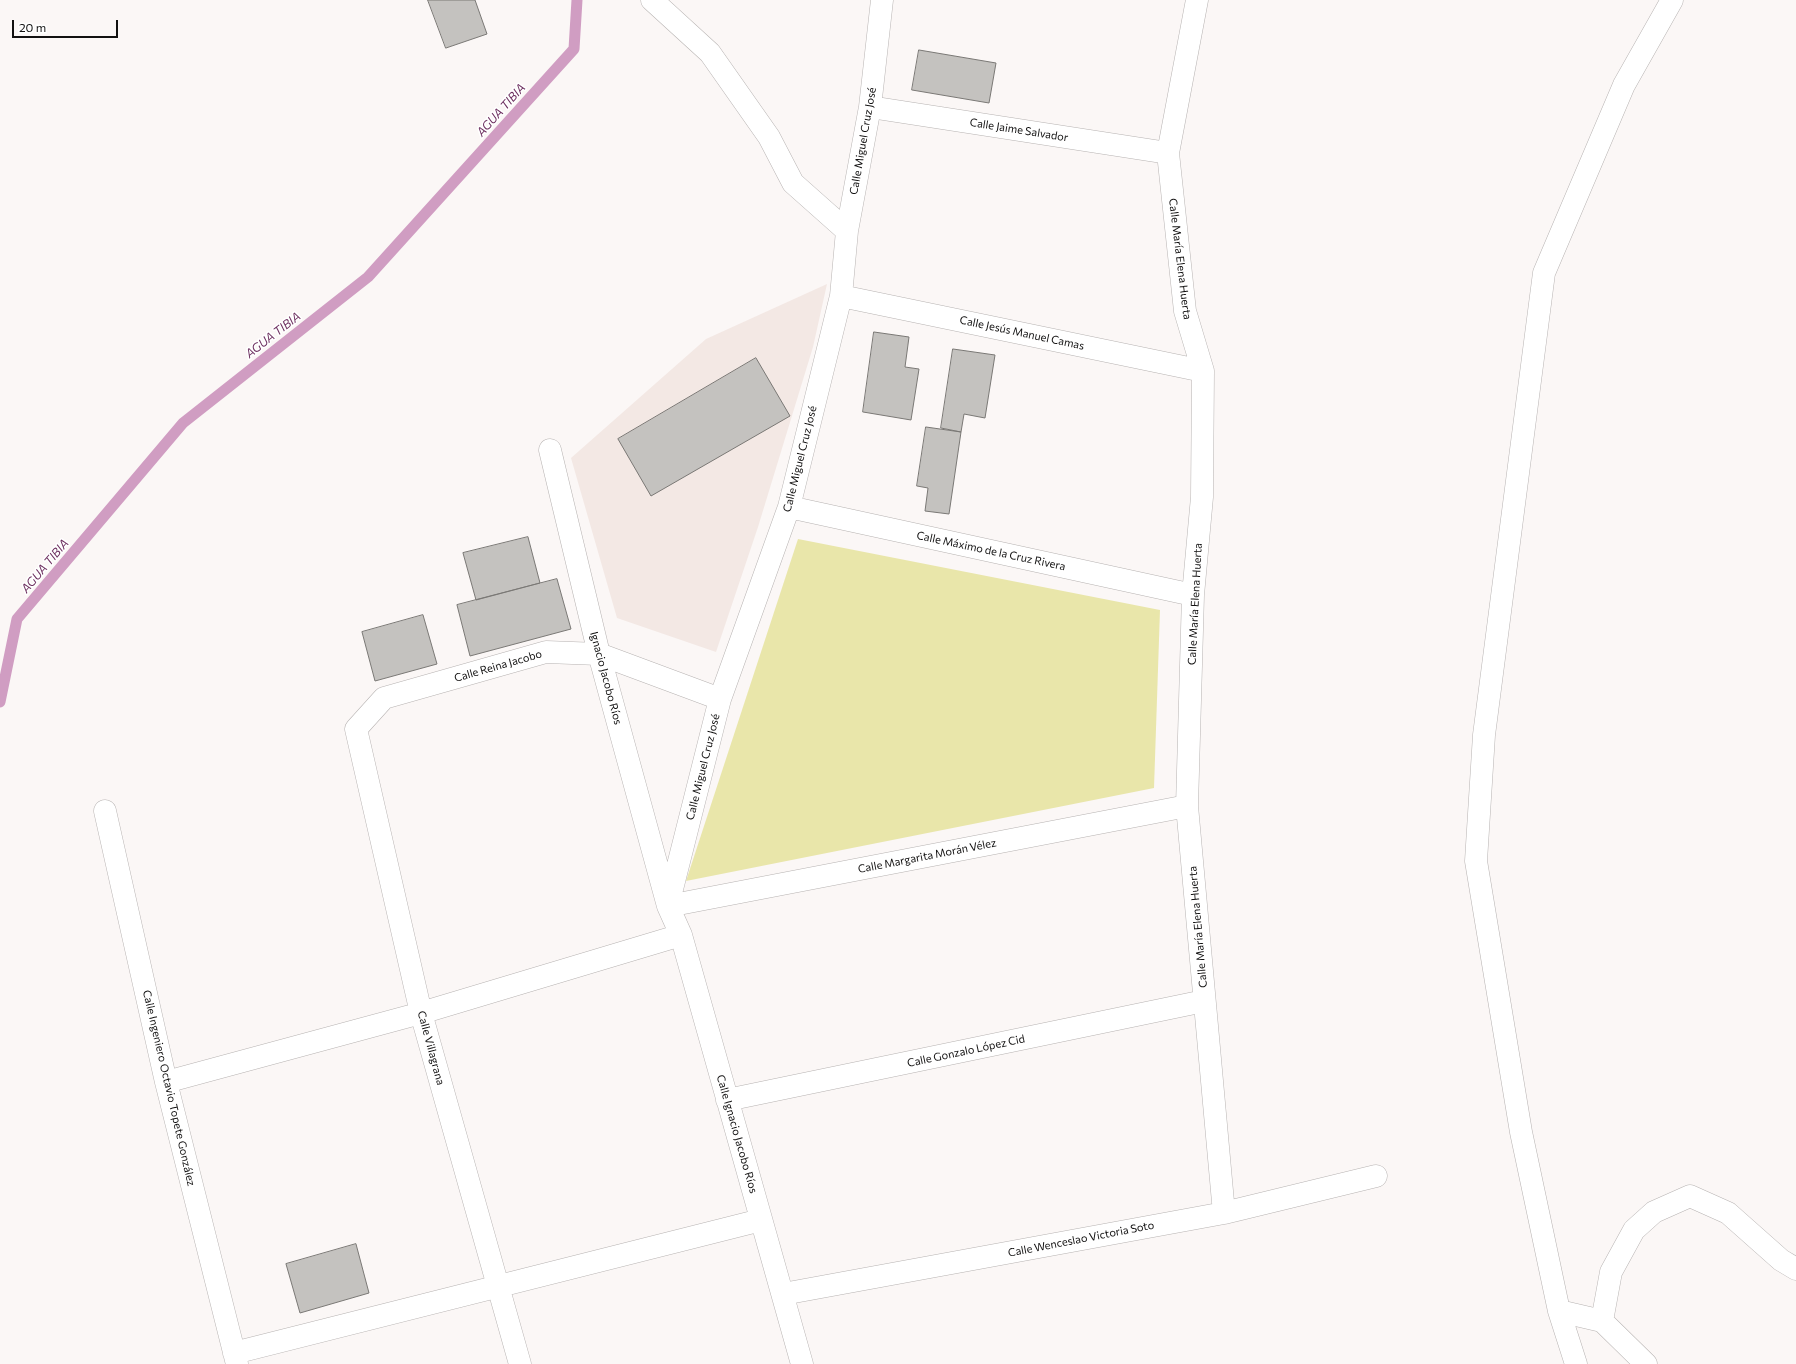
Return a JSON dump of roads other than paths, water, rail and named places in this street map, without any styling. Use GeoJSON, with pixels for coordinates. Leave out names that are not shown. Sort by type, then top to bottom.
{"type":"FeatureCollection","features":[{"type":"Feature","properties":{"kind":"street"},"geometry":{"type":"LineString","coordinates":[[652,0],[710,53],[769,136],[793,183],[847,230]]}},
{"type":"Feature","properties":{"kind":"street","name":"Calle Miguel Cruz José"},"geometry":{"type":"LineString","coordinates":[[668,906],[720,699],[789,507],[840,296],[847,230],[870,107],[882,0]]}},
{"type":"Feature","properties":{"kind":"street","name":"Calle María Elena Huerta"},"geometry":{"type":"LineString","coordinates":[[1197,0],[1168,153],[1185,311],[1203,371],[1202,497],[1193,595],[1187,806],[1224,1213]]}},
{"type":"Feature","properties":{"kind":"street"},"geometry":{"type":"LineString","coordinates":[[1576,1364],[1559,1310],[1520,1132],[1476,861],[1484,735],[1544,273],[1624,85],[1672,0]]}},
{"type":"Feature","properties":{"kind":"street","name":"Calle Jaime Salvador"},"geometry":{"type":"LineString","coordinates":[[870,107],[1168,153]]}},
{"type":"Feature","properties":{"kind":"street","name":"Calle Jesús Manuel Camas"},"geometry":{"type":"LineString","coordinates":[[840,296],[1203,371]]}},
{"type":"Feature","properties":{"kind":"street","name":"Ignacio Jacobo Ríos"},"geometry":{"type":"LineString","coordinates":[[550,450],[599,654],[668,906]]}},
{"type":"Feature","properties":{"kind":"street","name":"Calle Máximo de la Cruz Rivera"},"geometry":{"type":"LineString","coordinates":[[789,507],[1193,595]]}},
{"type":"Feature","properties":{"kind":"street","name":"Calle Reina Jacobo"},"geometry":{"type":"LineString","coordinates":[[356,729],[384,698],[546,652],[599,654],[720,699]]}},
{"type":"Feature","properties":{"kind":"street","name":"Calle Villagrana"},"geometry":{"type":"LineString","coordinates":[[356,729],[421,1012],[520,1364]]}},
{"type":"Feature","properties":{"kind":"street","name":"Calle Margarita Morán Vélez"},"geometry":{"type":"LineString","coordinates":[[668,906],[1187,806]]}},
{"type":"Feature","properties":{"kind":"street","name":"Calle Ingeniero Octavio Topete González"},"geometry":{"type":"LineString","coordinates":[[105,811],[166,1082],[235,1358]]}},
{"type":"Feature","properties":{"kind":"street","name":"Calle Ignacio Jacobo Ríos"},"geometry":{"type":"LineString","coordinates":[[668,906],[681,935],[802,1364]]}},
{"type":"Feature","properties":{"kind":"street"},"geometry":{"type":"LineString","coordinates":[[166,1082],[421,1012],[681,935]]}},
{"type":"Feature","properties":{"kind":"street","name":"Calle Gonzalo López Cid"},"geometry":{"type":"LineString","coordinates":[[728,1100],[1204,1001]]}},
{"type":"Feature","properties":{"kind":"street","name":"Calle Wenceslao Victoria Soto"},"geometry":{"type":"LineString","coordinates":[[783,1294],[1224,1213],[1376,1176]]}},
{"type":"Feature","properties":{"kind":"street"},"geometry":{"type":"LineString","coordinates":[[1602,1321],[1611,1272],[1634,1230],[1654,1212],[1690,1196],[1728,1213],[1781,1260],[1796,1269]]}},
{"type":"Feature","properties":{"kind":"street"},"geometry":{"type":"LineString","coordinates":[[235,1358],[762,1220]]}},
{"type":"Feature","properties":{"kind":"street"},"geometry":{"type":"LineString","coordinates":[[1559,1310],[1602,1321],[1646,1364]]}},
{"type":"Feature","properties":{"kind":"waterway","name":"AGUA TIBIA"},"geometry":{"type":"LineString","coordinates":[[0,702],[17,619],[183,423],[368,277],[574,49],[577,0]]}}]}
